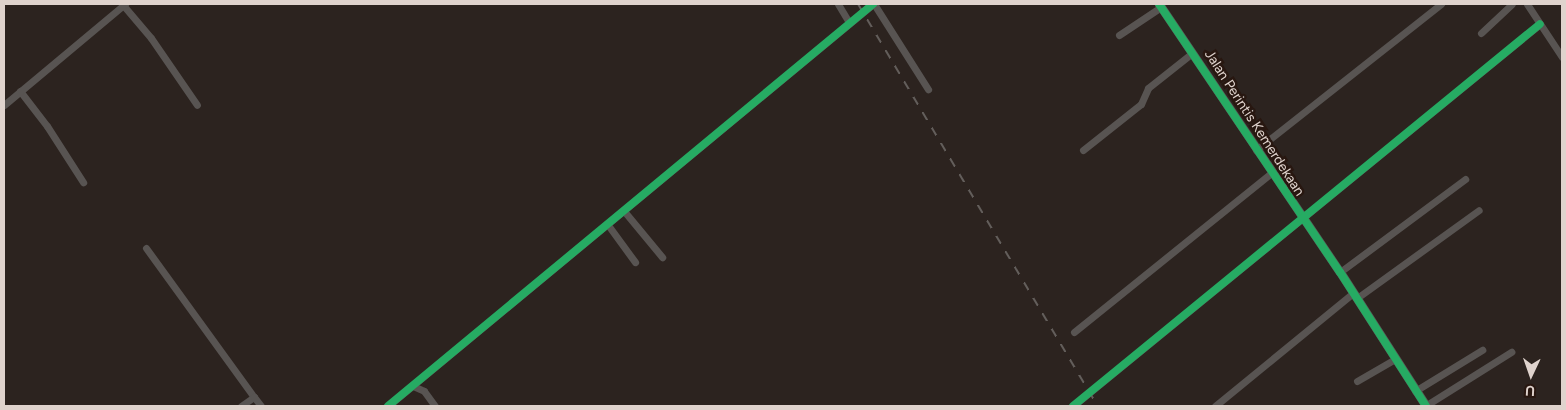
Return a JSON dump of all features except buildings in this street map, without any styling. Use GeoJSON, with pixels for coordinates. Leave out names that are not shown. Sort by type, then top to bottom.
{"type":"FeatureCollection","features":[{"type":"Feature","properties":{"kind":"street"},"geometry":{"type":"LineString","coordinates":[[4,104],[124,4],[151,38],[197,105]]}},
{"type":"Feature","properties":{"kind":"street"},"geometry":{"type":"LineString","coordinates":[[838,4],[849,22]]}},
{"type":"Feature","properties":{"kind":"street"},"geometry":{"type":"LineString","coordinates":[[388,406],[608,225],[849,22],[874,4],[928,89]]}},
{"type":"Feature","properties":{"kind":"street"},"geometry":{"type":"LineString","coordinates":[[1256,150],[1441,4]]}},
{"type":"Feature","properties":{"kind":"street"},"geometry":{"type":"LineString","coordinates":[[1482,33],[1512,4]]}},
{"type":"Feature","properties":{"kind":"street"},"geometry":{"type":"LineString","coordinates":[[1527,4],[1562,57]]}},
{"type":"Feature","properties":{"kind":"street"},"geometry":{"type":"LineString","coordinates":[[1119,35],[1160,5]]}},
{"type":"Feature","properties":{"kind":"street","name":"Jalan Perintis Kemerdekaan"},"geometry":{"type":"LineString","coordinates":[[1160,5],[1271,173],[1340,272],[1426,406]]}},
{"type":"Feature","properties":{"kind":"street"},"geometry":{"type":"LineString","coordinates":[[1073,406],[1303,220],[1540,24]]}},
{"type":"Feature","properties":{"kind":"street"},"geometry":{"type":"LineString","coordinates":[[1083,150],[1141,104],[1148,88],[1192,53]]}},
{"type":"Feature","properties":{"kind":"street"},"geometry":{"type":"LineString","coordinates":[[20,91],[47,126],[83,182]]}},
{"type":"Feature","properties":{"kind":"street"},"geometry":{"type":"LineString","coordinates":[[1074,332],[1271,173]]}},
{"type":"Feature","properties":{"kind":"street"},"geometry":{"type":"LineString","coordinates":[[1340,272],[1465,179]]}},
{"type":"Feature","properties":{"kind":"street"},"geometry":{"type":"LineString","coordinates":[[1215,406],[1355,296],[1479,210]]}},
{"type":"Feature","properties":{"kind":"street"},"geometry":{"type":"LineString","coordinates":[[624,211],[662,257]]}},
{"type":"Feature","properties":{"kind":"street"},"geometry":{"type":"LineString","coordinates":[[608,225],[635,262]]}},
{"type":"Feature","properties":{"kind":"street"},"geometry":{"type":"LineString","coordinates":[[146,248],[261,406]]}},
{"type":"Feature","properties":{"kind":"street"},"geometry":{"type":"LineString","coordinates":[[1415,391],[1482,350]]}},
{"type":"Feature","properties":{"kind":"street"},"geometry":{"type":"LineString","coordinates":[[1426,406],[1511,352]]}},
{"type":"Feature","properties":{"kind":"street"},"geometry":{"type":"LineString","coordinates":[[1357,381],[1395,359]]}},
{"type":"Feature","properties":{"kind":"street"},"geometry":{"type":"LineString","coordinates":[[413,386],[424,391],[435,406]]}},
{"type":"Feature","properties":{"kind":"street"},"geometry":{"type":"LineString","coordinates":[[241,406],[254,397]]}},
{"type":"Feature","properties":{"kind":"railway"},"geometry":{"type":"LineString","coordinates":[[858,4],[1098,406]]}},
{"type":"Feature","properties":{"kind":"cycle path"},"geometry":{"type":"LineString","coordinates":[[388,406],[873,4]]}},
{"type":"Feature","properties":{"kind":"cycle path"},"geometry":{"type":"LineString","coordinates":[[1159,4],[1340,272],[1426,406]]}},
{"type":"Feature","properties":{"kind":"cycle path"},"geometry":{"type":"LineString","coordinates":[[1073,406],[1540,24]]}}]}
